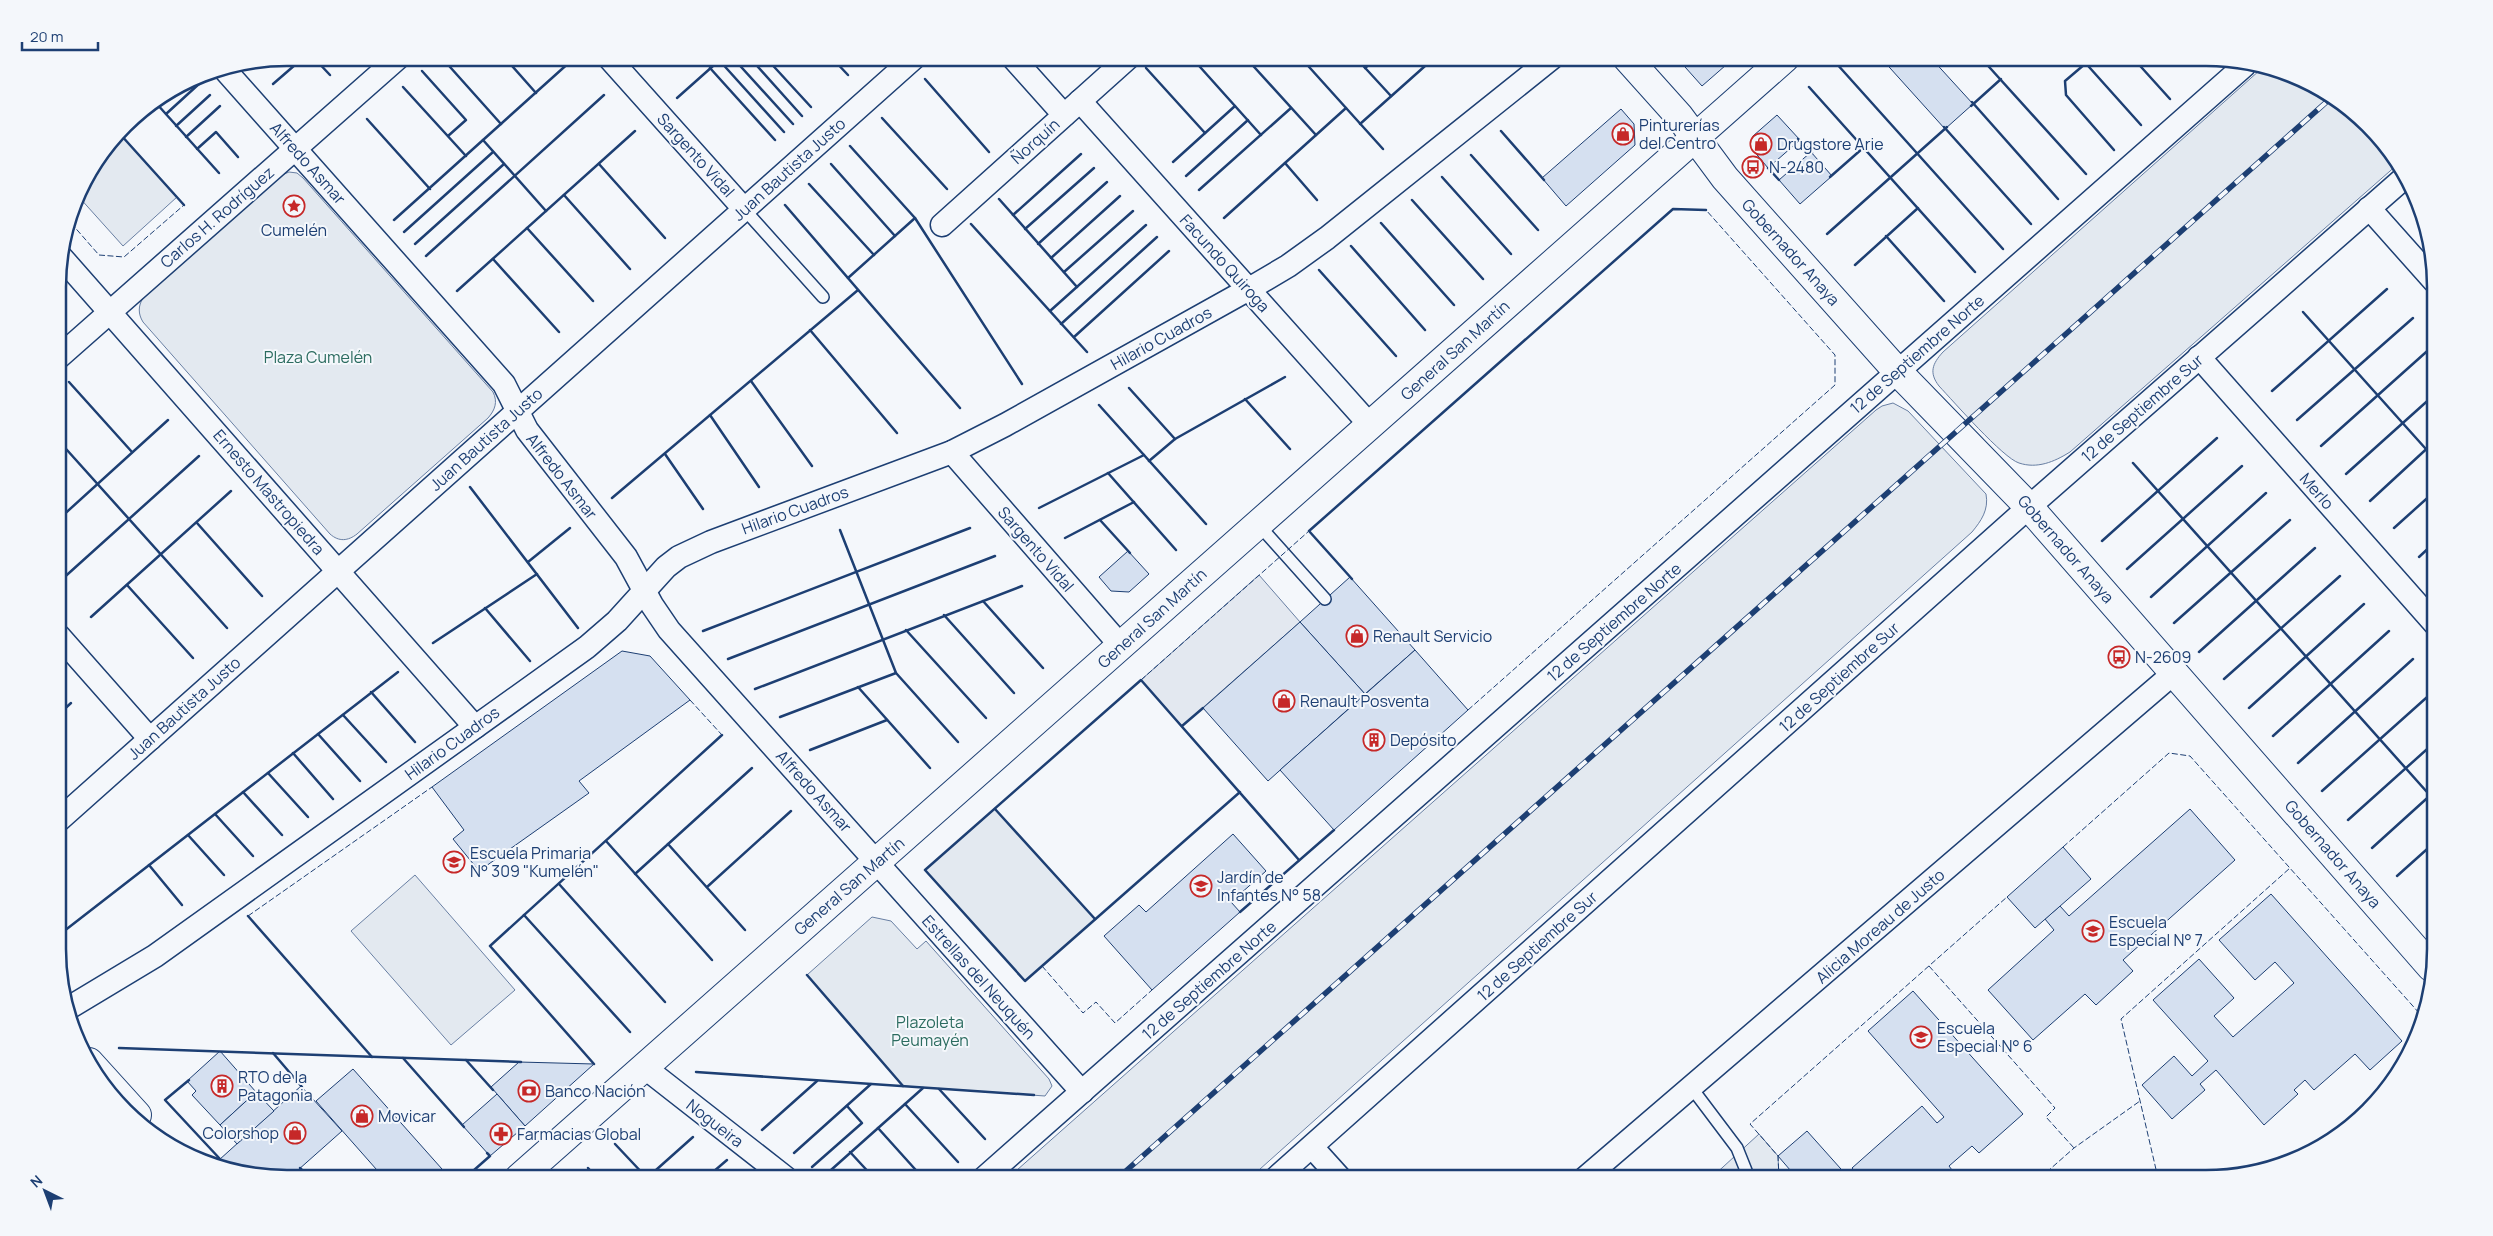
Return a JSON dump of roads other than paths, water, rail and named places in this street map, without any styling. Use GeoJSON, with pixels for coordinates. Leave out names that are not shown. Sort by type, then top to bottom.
{"type":"FeatureCollection","features":[{"type":"Feature","properties":{"kind":"main road","name":"Gobernador Anaya"},"geometry":{"type":"LineString","coordinates":[[1634,66],[1679,116],[1725,178],[1897,371],[2029,507],[2174,673],[2427,955]]}},
{"type":"Feature","properties":{"kind":"main road","name":"General San Martín"},"geometry":{"type":"LineString","coordinates":[[527,1170],[1776,66]]}},
{"type":"Feature","properties":{"kind":"street","name":"Carlos H. Rodríguez"},"geometry":{"type":"LineString","coordinates":[[66,351],[389,66]]}},
{"type":"Feature","properties":{"kind":"street","name":"Sargento Vidal"},"geometry":{"type":"LineString","coordinates":[[616,66],[744,209]]}},
{"type":"Feature","properties":{"kind":"street","name":"Juan Bautista Justo"},"geometry":{"type":"LineString","coordinates":[[66,814],[905,66]]}},
{"type":"Feature","properties":{"kind":"street","name":"Facundo Quiroga"},"geometry":{"type":"LineString","coordinates":[[1022,66],[1072,108],[1249,289],[1370,425]]}},
{"type":"Feature","properties":{"kind":"street","name":"Ñorquín"},"geometry":{"type":"LineString","coordinates":[[942,225],[1119,66]]}},
{"type":"Feature","properties":{"kind":"street","name":"Hilario Cuadros"},"geometry":{"type":"LineString","coordinates":[[74,1005],[155,956],[603,634],[666,567],[695,548],[952,452],[1005,425],[1249,289],[1320,243],[1542,66]]}},
{"type":"Feature","properties":{"kind":"street","name":"12 de Septiembre Norte"},"geometry":{"type":"LineString","coordinates":[[993,1170],[2241,69]]}},
{"type":"Feature","properties":{"kind":"street","name":"Alfredo Asmar"},"geometry":{"type":"LineString","coordinates":[[229,74],[504,384],[533,439],[626,557],[669,630],[876,862]]}},
{"type":"Feature","properties":{"kind":"street","name":"12 de Septiembre Sur"},"geometry":{"type":"LineString","coordinates":[[1285,1170],[2029,507],[2400,182]]}},
{"type":"Feature","properties":{"kind":"street"},"geometry":{"type":"LineString","coordinates":[[2369,208],[2426,272]]}},
{"type":"Feature","properties":{"kind":"street","name":"Ernesto Mastropiedra"},"geometry":{"type":"LineString","coordinates":[[68,264],[475,727]]}},
{"type":"Feature","properties":{"kind":"street","name":"Merlo"},"geometry":{"type":"LineString","coordinates":[[2199,357],[2427,615]]}},
{"type":"Feature","properties":{"kind":"street","name":"Sargento Vidal"},"geometry":{"type":"LineString","coordinates":[[952,452],[1121,646]]}},
{"type":"Feature","properties":{"kind":"street"},"geometry":{"type":"LineString","coordinates":[[66,644],[150,739]]}},
{"type":"Feature","properties":{"kind":"street","name":"Alicia Moreau de Justo"},"geometry":{"type":"LineString","coordinates":[[1594,1170],[2174,673]]}},
{"type":"Feature","properties":{"kind":"street","name":"Estrellas del Neuquén"},"geometry":{"type":"LineString","coordinates":[[876,862],[1082,1092]]}},
{"type":"Feature","properties":{"kind":"street","name":"Nogueira"},"geometry":{"type":"LineString","coordinates":[[644,1067],[776,1170]]}},
{"type":"Feature","properties":{"kind":"street"},"geometry":{"type":"LineString","coordinates":[[1312,1147],[1333,1170]]}},
{"type":"Feature","properties":{"kind":"lane","name":"Sargento Vidal"},"geometry":{"type":"LineString","coordinates":[[744,209],[823,297]]}},
{"type":"Feature","properties":{"kind":"lane"},"geometry":{"type":"LineString","coordinates":[[1258,524],[1325,599]]}},
{"type":"Feature","properties":{"kind":"lane"},"geometry":{"type":"LineString","coordinates":[[1691,1087],[1738,1148],[1746,1170]]}},
{"type":"Feature","properties":{"kind":"railway"},"geometry":{"type":"LineString","coordinates":[[1127,1170],[2327,102]]}},
{"type":"Feature","properties":{"kind":"place","name":"Pinturerías del Centro"},"geometry":{"type":"Point","coordinates":[1623,134]}},
{"type":"Feature","properties":{"kind":"place","name":"Drugstore Arie"},"geometry":{"type":"Point","coordinates":[1761,144]}},
{"type":"Feature","properties":{"kind":"place","name":"N-2480"},"geometry":{"type":"Point","coordinates":[1753,167]}},
{"type":"Feature","properties":{"kind":"place","name":"Cumelén"},"geometry":{"type":"Point","coordinates":[294,206]}},
{"type":"Feature","properties":{"kind":"place","name":"Renault Servicio"},"geometry":{"type":"Point","coordinates":[1357,636]}},
{"type":"Feature","properties":{"kind":"place","name":"N-2609"},"geometry":{"type":"Point","coordinates":[2119,657]}},
{"type":"Feature","properties":{"kind":"place","name":"Renault Posventa"},"geometry":{"type":"Point","coordinates":[1284,701]}},
{"type":"Feature","properties":{"kind":"place","name":"Depósito"},"geometry":{"type":"Point","coordinates":[1374,740]}},
{"type":"Feature","properties":{"kind":"place","name":"Escuela Primaria N° 309 \"Kumelén\""},"geometry":{"type":"Point","coordinates":[454,862]}},
{"type":"Feature","properties":{"kind":"place","name":"Jardín de Infantes N° 58"},"geometry":{"type":"Point","coordinates":[1201,886]}},
{"type":"Feature","properties":{"kind":"place","name":"Escuela Especial N° 7"},"geometry":{"type":"Point","coordinates":[2093,931]}},
{"type":"Feature","properties":{"kind":"place","name":"Escuela Especial N° 6"},"geometry":{"type":"Point","coordinates":[1921,1037]}},
{"type":"Feature","properties":{"kind":"place","name":"RTO de la Patagonia"},"geometry":{"type":"Point","coordinates":[222,1086]}},
{"type":"Feature","properties":{"kind":"place","name":"Banco Nación"},"geometry":{"type":"Point","coordinates":[529,1091]}},
{"type":"Feature","properties":{"kind":"place","name":"Movicar"},"geometry":{"type":"Point","coordinates":[362,1116]}},
{"type":"Feature","properties":{"kind":"place","name":"Colorshop"},"geometry":{"type":"Point","coordinates":[295,1133]}},
{"type":"Feature","properties":{"kind":"place","name":"Farmacias Global"},"geometry":{"type":"Point","coordinates":[501,1134]}},
{"type":"Feature","properties":{"kind":"park label","name":"Plaza Cumelén"},"geometry":{"type":"Point","coordinates":[318,357]}},
{"type":"Feature","properties":{"kind":"park label","name":"Plazoleta Peumayén"},"geometry":{"type":"Point","coordinates":[930,1031]}}]}
